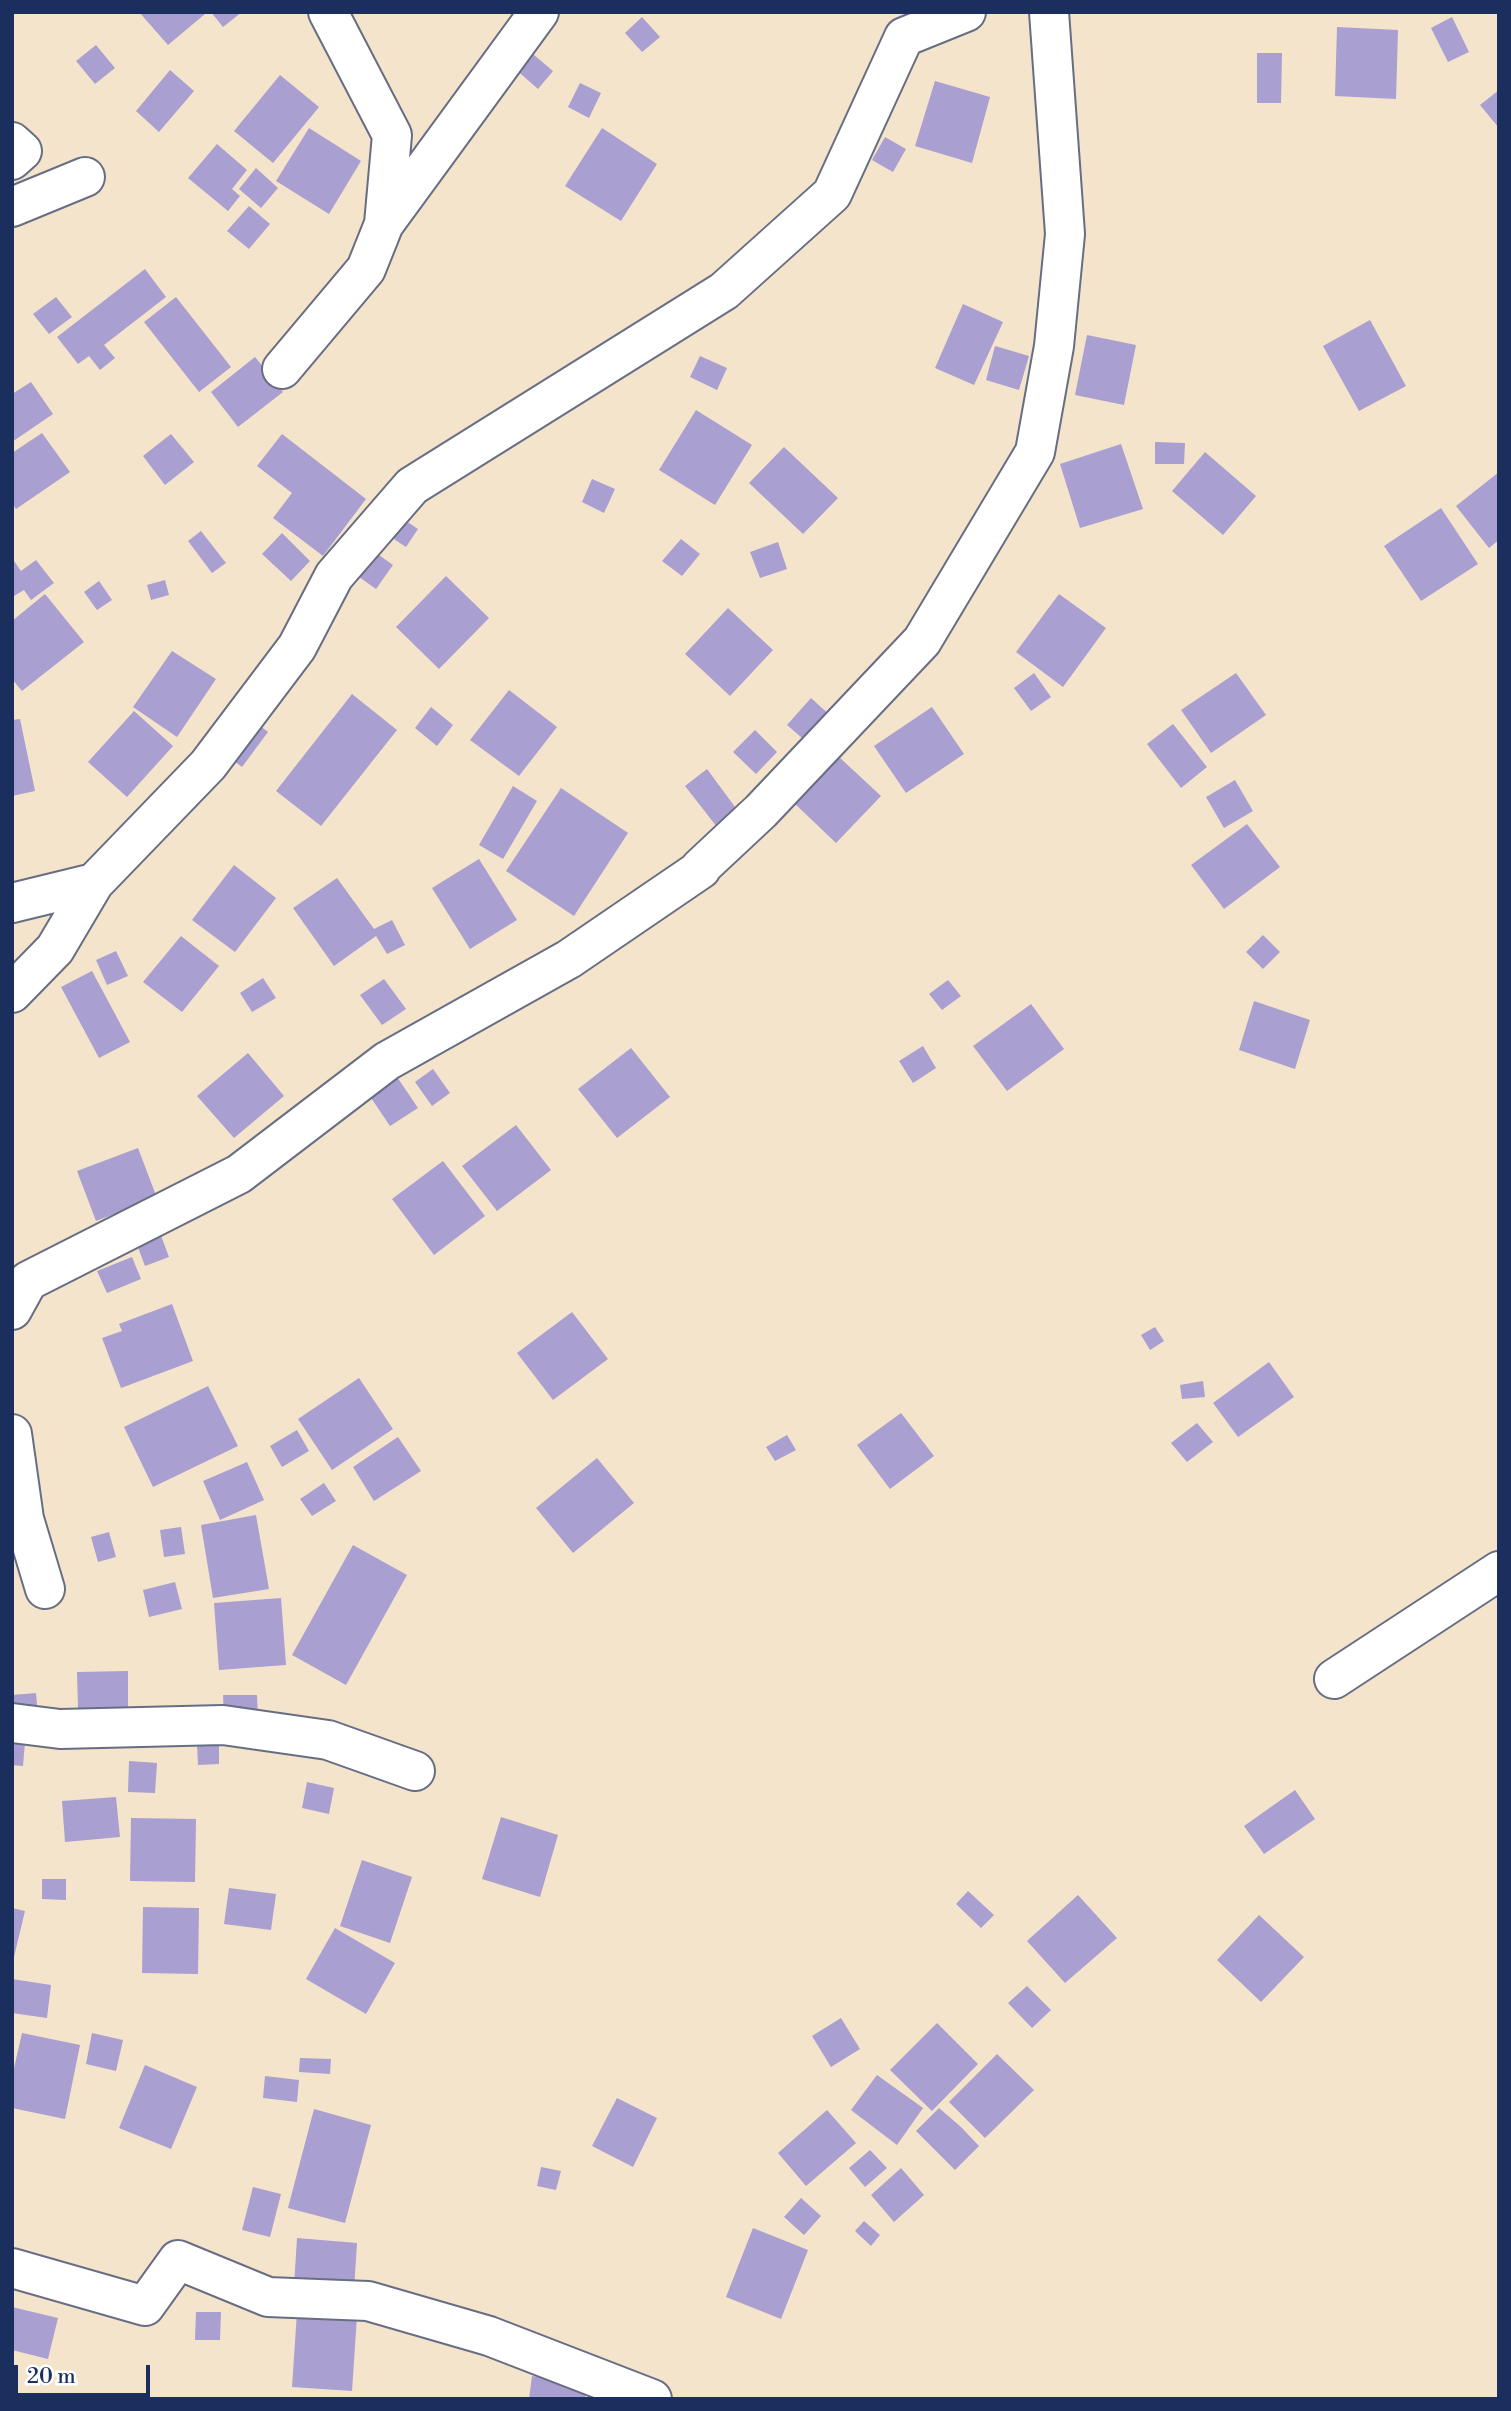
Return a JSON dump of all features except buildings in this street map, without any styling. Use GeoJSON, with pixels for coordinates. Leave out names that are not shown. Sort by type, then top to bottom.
{"type":"FeatureCollection","features":[{"type":"Feature","properties":{"kind":"street"},"geometry":{"type":"LineString","coordinates":[[328,12],[392,135],[384,224]]}},
{"type":"Feature","properties":{"kind":"street"},"geometry":{"type":"LineString","coordinates":[[282,369],[366,269],[384,224],[540,12]]}},
{"type":"Feature","properties":{"kind":"street"},"geometry":{"type":"LineString","coordinates":[[12,993],[55,949],[94,883],[208,765],[297,647],[334,576],[412,486],[724,291],[832,194],[904,37],[966,12]]}},
{"type":"Feature","properties":{"kind":"street"},"geometry":{"type":"LineString","coordinates":[[12,1310],[28,1281],[239,1174],[387,1061],[569,959],[701,868],[761,811],[922,640],[1035,452],[1054,345],[1065,234],[1049,12]]}},
{"type":"Feature","properties":{"kind":"street"},"geometry":{"type":"LineString","coordinates":[[12,142],[22,151],[12,160]]}},
{"type":"Feature","properties":{"kind":"street"},"geometry":{"type":"LineString","coordinates":[[12,207],[85,177]]}},
{"type":"Feature","properties":{"kind":"street"},"geometry":{"type":"LineString","coordinates":[[12,903],[94,883]]}},
{"type":"Feature","properties":{"kind":"street"},"geometry":{"type":"LineString","coordinates":[[12,1436],[24,1519],[46,1589]]}},
{"type":"Feature","properties":{"kind":"street"},"geometry":{"type":"LineString","coordinates":[[1334,1679],[1499,1571]]}},
{"type":"Feature","properties":{"kind":"street"},"geometry":{"type":"LineString","coordinates":[[12,1723],[60,1729],[223,1725],[328,1740],[415,1771]]}},
{"type":"Feature","properties":{"kind":"street"},"geometry":{"type":"LineString","coordinates":[[12,2268],[145,2306],[178,2260],[268,2297],[368,2301],[489,2336],[613,2391],[652,2399]]}}]}
